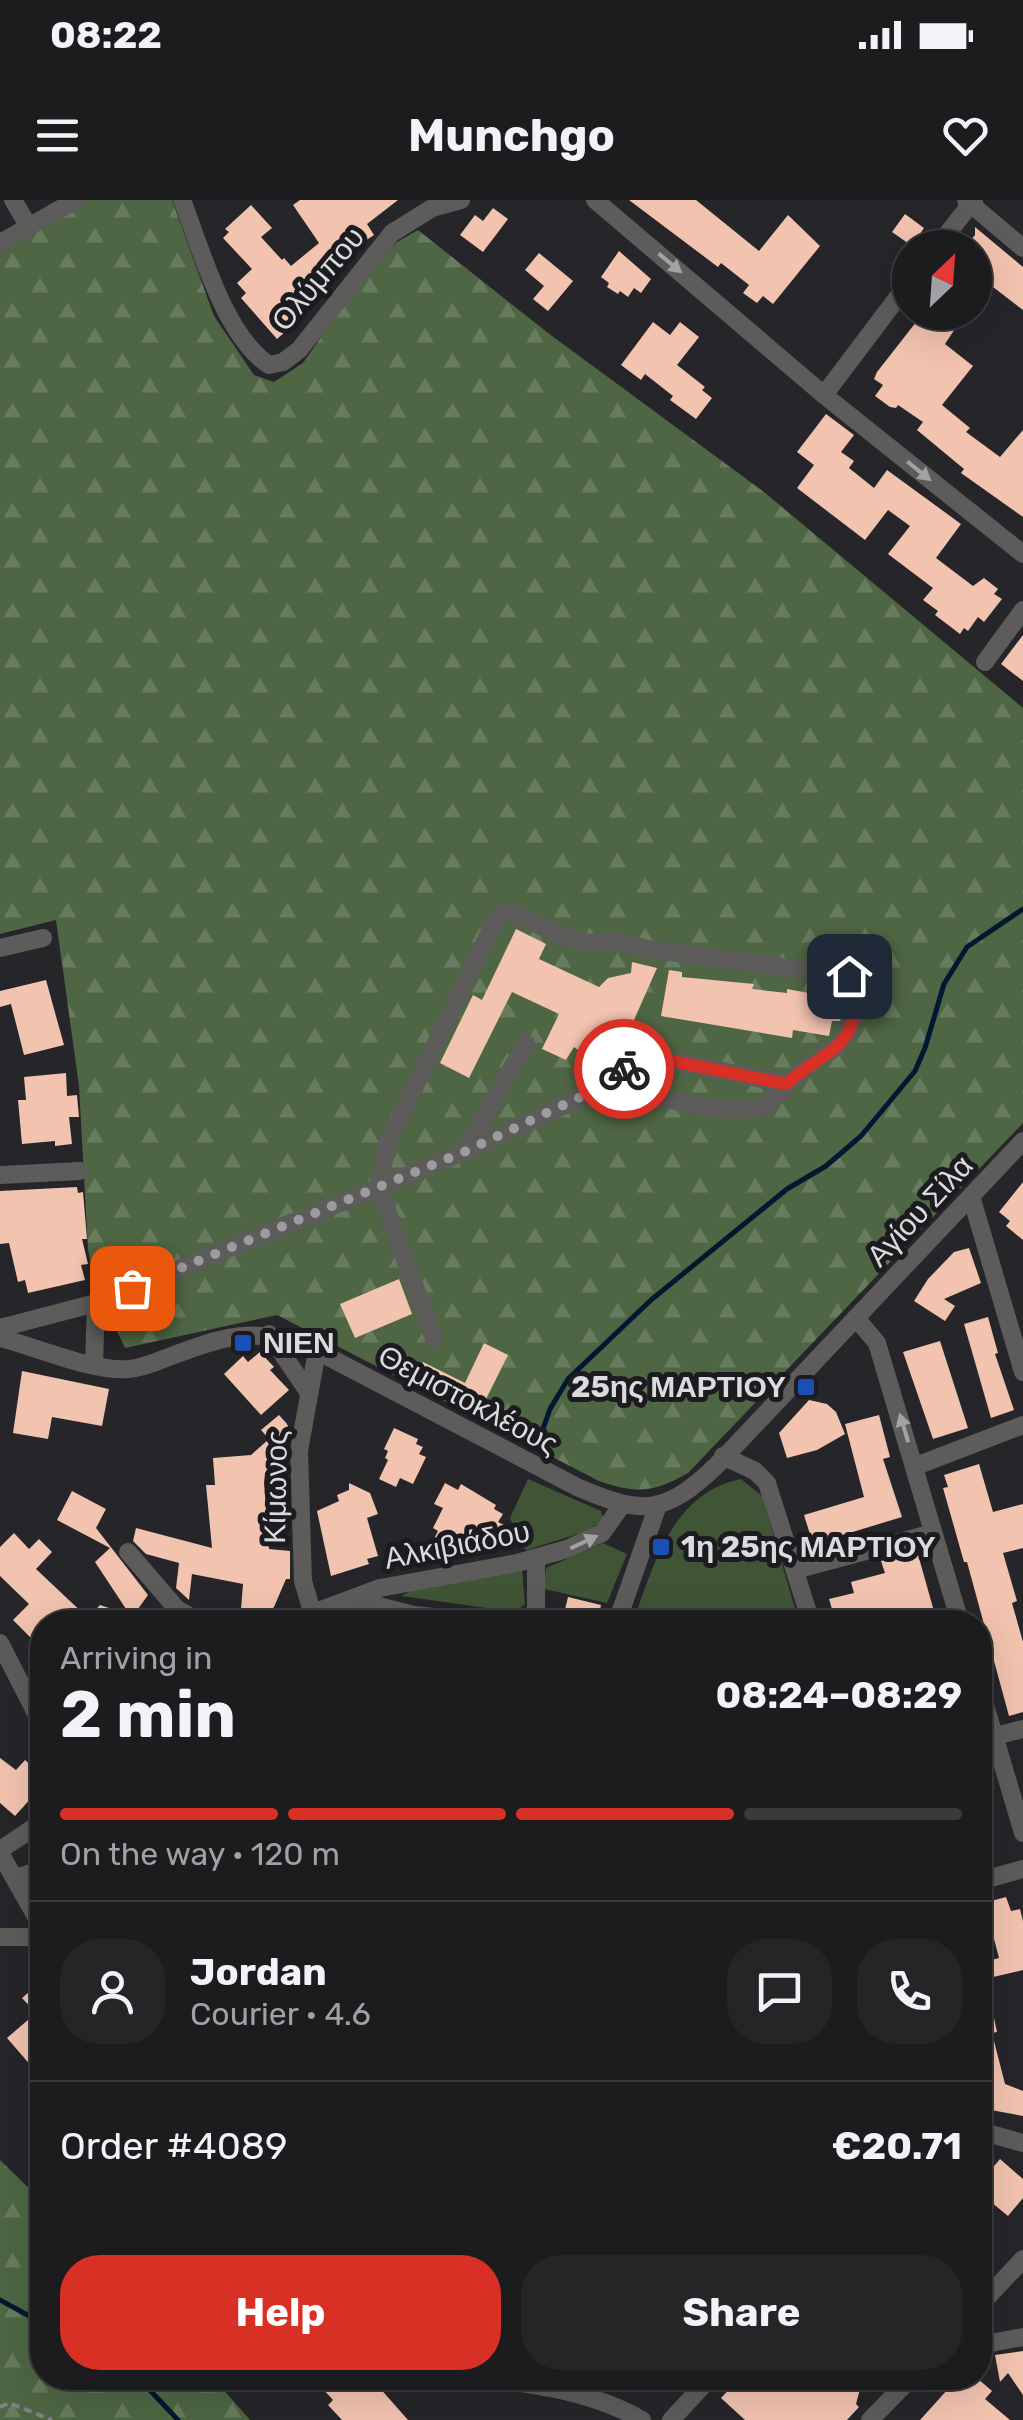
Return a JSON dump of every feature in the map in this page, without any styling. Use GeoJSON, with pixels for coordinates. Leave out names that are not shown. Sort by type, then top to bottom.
{"type":"FeatureCollection","features":[{"type":"Feature","properties":{"kind":"street"},"geometry":{"type":"LineString","coordinates":[[14,200],[29,227]]}},
{"type":"Feature","properties":{"kind":"street"},"geometry":{"type":"LineString","coordinates":[[0,243],[76,200]]}},
{"type":"Feature","properties":{"kind":"street","name":"Ολύμπου"},"geometry":{"type":"LineString","coordinates":[[182,200],[222,300],[248,346],[269,364],[283,362],[299,350],[392,233],[432,208],[462,200]]}},
{"type":"Feature","properties":{"kind":"street"},"geometry":{"type":"LineString","coordinates":[[595,200],[824,394],[1023,554]]}},
{"type":"Feature","properties":{"kind":"street"},"geometry":{"type":"LineString","coordinates":[[949,230],[970,201],[1023,248]]}},
{"type":"Feature","properties":{"kind":"street"},"geometry":{"type":"LineString","coordinates":[[824,394],[892,305]]}},
{"type":"Feature","properties":{"kind":"street"},"geometry":{"type":"LineString","coordinates":[[985,662],[1023,610]]}},
{"type":"Feature","properties":{"kind":"street"},"geometry":{"type":"LineString","coordinates":[[434,1338],[378,1188],[386,1144],[497,917],[510,912],[586,943],[620,941],[647,949],[849,976],[861,986],[852,1030],[838,1047],[786,1084],[768,1103],[752,1109],[730,1110],[608,1084]]}},
{"type":"Feature","properties":{"kind":"street"},"geometry":{"type":"LineString","coordinates":[[0,948],[43,938]]}},
{"type":"Feature","properties":{"kind":"street"},"geometry":{"type":"LineString","coordinates":[[464,1152],[526,1043]]}},
{"type":"Feature","properties":{"kind":"street"},"geometry":{"type":"LineString","coordinates":[[0,1328],[96,1303],[378,1188],[608,1084],[627,1066],[643,1059],[667,1060],[786,1084]]}},
{"type":"Feature","properties":{"kind":"street","name":"Αγίου Σίλα"},"geometry":{"type":"LineString","coordinates":[[723,1456],[1023,1141]]}},
{"type":"Feature","properties":{"kind":"street"},"geometry":{"type":"LineString","coordinates":[[0,1175],[80,1171]]}},
{"type":"Feature","properties":{"kind":"street"},"geometry":{"type":"LineString","coordinates":[[971,1196],[1023,1372]]}},
{"type":"Feature","properties":{"kind":"street"},"geometry":{"type":"LineString","coordinates":[[94,1365],[96,1303]]}},
{"type":"Feature","properties":{"kind":"street"},"geometry":{"type":"LineString","coordinates":[[856,1318],[877,1343],[956,1610]]}},
{"type":"Feature","properties":{"kind":"street"},"geometry":{"type":"LineString","coordinates":[[268,1334],[308,1393]]}},
{"type":"Feature","properties":{"kind":"street","name":"Θεμιστοκλέους"},"geometry":{"type":"LineString","coordinates":[[0,1338],[94,1365],[128,1369],[221,1338],[268,1334],[318,1351],[577,1488],[622,1505],[658,1506]]}},
{"type":"Feature","properties":{"kind":"street","name":"Κίμωνος"},"geometry":{"type":"LineString","coordinates":[[311,1610],[303,1580],[299,1451],[318,1351]]}},
{"type":"Feature","properties":{"kind":"street"},"geometry":{"type":"LineString","coordinates":[[916,1466],[1023,1425]]}},
{"type":"Feature","properties":{"kind":"street"},"geometry":{"type":"LineString","coordinates":[[621,1610],[658,1506],[700,1482],[723,1456],[755,1471],[767,1484],[807,1610]]}},
{"type":"Feature","properties":{"kind":"street","name":"Αλκιβιάδου"},"geometry":{"type":"LineString","coordinates":[[328,1610],[380,1588],[536,1559],[583,1543],[602,1533],[622,1505]]}},
{"type":"Feature","properties":{"kind":"street"},"geometry":{"type":"LineString","coordinates":[[795,1570],[933,1533]]}},
{"type":"Feature","properties":{"kind":"street"},"geometry":{"type":"LineString","coordinates":[[128,1552],[180,1610]]}},
{"type":"Feature","properties":{"kind":"street"},"geometry":{"type":"LineString","coordinates":[[535,1610],[536,1559]]}},
{"type":"Feature","properties":{"kind":"street"},"geometry":{"type":"LineString","coordinates":[[351,1598],[395,1610]]}},
{"type":"Feature","properties":{"kind":"street"},"geometry":{"type":"LineString","coordinates":[[0,1643],[30,1702]]}},
{"type":"Feature","properties":{"kind":"street"},"geometry":{"type":"LineString","coordinates":[[992,1726],[1023,1833]]}},
{"type":"Feature","properties":{"kind":"street"},"geometry":{"type":"LineString","coordinates":[[995,1736],[1023,1729]]}},
{"type":"Feature","properties":{"kind":"street"},"geometry":{"type":"LineString","coordinates":[[30,1831],[0,1852],[30,1906]]}},
{"type":"Feature","properties":{"kind":"street"},"geometry":{"type":"LineString","coordinates":[[992,1878],[1023,1869]]}},
{"type":"Feature","properties":{"kind":"street"},"geometry":{"type":"LineString","coordinates":[[15,1878],[30,1874]]}},
{"type":"Feature","properties":{"kind":"street"},"geometry":{"type":"LineString","coordinates":[[0,1936],[30,1937]]}},
{"type":"Feature","properties":{"kind":"street"},"geometry":{"type":"LineString","coordinates":[[992,2134],[1023,2143]]}},
{"type":"Feature","properties":{"kind":"street"},"geometry":{"type":"LineString","coordinates":[[992,2292],[1023,2259]]}},
{"type":"Feature","properties":{"kind":"street"},"geometry":{"type":"LineString","coordinates":[[992,2343],[1023,2337]]}},
{"type":"Feature","properties":{"kind":"street"},"geometry":{"type":"LineString","coordinates":[[564,2390],[642,2420]]}},
{"type":"Feature","properties":{"kind":"street"},"geometry":{"type":"LineString","coordinates":[[671,2420],[699,2390]]}},
{"type":"Feature","properties":{"kind":"street"},"geometry":{"type":"LineString","coordinates":[[870,2420],[899,2390]]}},
{"type":"Feature","properties":{"kind":"path"},"geometry":{"type":"LineString","coordinates":[[0,2407],[9,2404],[52,2420]]}},
{"type":"Feature","properties":{"kind":"green space"},"geometry":{"type":"Polygon","coordinates":[[[86,200],[172,200],[214,316],[254,375],[274,382],[303,363],[355,288],[397,242],[418,230],[548,333],[764,492],[1023,708],[1023,1123],[688,1473],[675,1480],[645,1489],[599,1481],[277,1315],[125,1348],[95,1286],[88,1249],[79,1086],[56,920],[0,934],[0,251],[86,200]]]}},
{"type":"Feature","properties":{"kind":"green space"},"geometry":{"type":"Polygon","coordinates":[[[528,1479],[601,1511],[604,1520],[584,1532],[527,1550],[511,1542],[516,1531],[510,1518],[528,1479]]]}},
{"type":"Feature","properties":{"kind":"green space"},"geometry":{"type":"Polygon","coordinates":[[[741,1479],[762,1496],[795,1610],[637,1610],[669,1534],[698,1499],[741,1479]]]}},
{"type":"Feature","properties":{"kind":"green space"},"geometry":{"type":"Polygon","coordinates":[[[603,1543],[627,1554],[607,1603],[544,1589],[546,1568],[603,1543]]]}},
{"type":"Feature","properties":{"kind":"green space"},"geometry":{"type":"Polygon","coordinates":[[[522,1569],[525,1604],[518,1610],[501,1610],[401,1596],[414,1589],[522,1569]]]}},
{"type":"Feature","properties":{"kind":"green space"},"geometry":{"type":"Polygon","coordinates":[[[0,2160],[30,2189],[30,2390],[224,2390],[250,2420],[0,2420],[0,2160]]]}},
{"type":"Feature","properties":{"kind":"building"},"geometry":{"type":"Polygon","coordinates":[[[300,200],[398,200],[367,224],[374,235],[337,260],[344,268],[314,292],[318,296],[302,310],[306,313],[277,339],[241,298],[246,293],[237,283],[252,269],[223,238],[229,232],[225,229],[251,205],[272,228],[261,237],[291,266],[319,243],[293,205],[300,200]]]}},
{"type":"Feature","properties":{"kind":"building"},"geometry":{"type":"Polygon","coordinates":[[[629,200],[696,200],[759,251],[788,215],[820,246],[773,304],[763,296],[757,303],[743,293],[749,285],[721,263],[718,267],[629,200]]]}},
{"type":"Feature","properties":{"kind":"building"},"geometry":{"type":"Polygon","coordinates":[[[493,208],[508,219],[483,252],[460,235],[475,215],[483,221],[493,208]]]}},
{"type":"Feature","properties":{"kind":"building"},"geometry":{"type":"Polygon","coordinates":[[[905,214],[924,228],[923,230],[893,230],[905,214]]]}},
{"type":"Feature","properties":{"kind":"building"},"geometry":{"type":"Polygon","coordinates":[[[992,241],[1023,267],[1023,310],[993,287],[992,241]]]}},
{"type":"Feature","properties":{"kind":"building"},"geometry":{"type":"Polygon","coordinates":[[[619,251],[651,279],[641,293],[634,288],[628,297],[620,291],[618,294],[601,277],[619,251]]]}},
{"type":"Feature","properties":{"kind":"building"},"geometry":{"type":"Polygon","coordinates":[[[539,253],[573,281],[548,311],[533,299],[544,286],[525,270],[539,253]]]}},
{"type":"Feature","properties":{"kind":"building"},"geometry":{"type":"Polygon","coordinates":[[[653,322],[670,335],[680,322],[699,337],[677,365],[705,387],[702,390],[712,398],[696,419],[645,374],[641,380],[621,365],[653,322]]]}},
{"type":"Feature","properties":{"kind":"building"},"geometry":{"type":"Polygon","coordinates":[[[910,330],[954,330],[945,344],[973,366],[942,405],[970,428],[966,432],[1000,457],[1023,430],[1023,517],[961,473],[964,469],[917,430],[923,422],[898,405],[890,407],[875,396],[883,385],[874,379],[910,330]]]}},
{"type":"Feature","properties":{"kind":"building"},"geometry":{"type":"Polygon","coordinates":[[[826,414],[854,435],[841,452],[854,461],[849,468],[874,488],[887,470],[961,524],[936,558],[973,586],[984,578],[998,589],[994,594],[1002,599],[984,622],[978,617],[968,631],[964,628],[960,634],[935,615],[938,611],[923,600],[933,588],[888,554],[910,526],[888,510],[865,540],[797,488],[814,465],[797,452],[826,414]]]}},
{"type":"Feature","properties":{"kind":"building"},"geometry":{"type":"Polygon","coordinates":[[[1023,635],[1023,681],[1001,664],[1023,635]]]}},
{"type":"Feature","properties":{"kind":"building"},"geometry":{"type":"Polygon","coordinates":[[[516,929],[546,944],[539,959],[599,987],[608,978],[631,973],[632,962],[657,968],[622,1047],[605,1070],[574,1047],[566,1060],[542,1049],[559,1014],[512,992],[469,1078],[440,1063],[473,995],[482,1000],[516,929]]]}},
{"type":"Feature","properties":{"kind":"building"},"geometry":{"type":"Polygon","coordinates":[[[669,970],[682,972],[682,977],[754,984],[752,989],[787,993],[787,989],[825,996],[824,1001],[845,1005],[840,1021],[832,1021],[829,1036],[793,1030],[792,1038],[661,1016],[669,970]]]}},
{"type":"Feature","properties":{"kind":"building"},"geometry":{"type":"Polygon","coordinates":[[[46,980],[64,1045],[24,1055],[11,1004],[0,1007],[0,991],[46,980]]]}},
{"type":"Feature","properties":{"kind":"building"},"geometry":{"type":"Polygon","coordinates":[[[66,1073],[67,1096],[77,1095],[79,1117],[69,1117],[72,1144],[22,1144],[18,1100],[26,1100],[24,1077],[66,1073]]]}},
{"type":"Feature","properties":{"kind":"building"},"geometry":{"type":"Polygon","coordinates":[[[1023,1182],[1023,1240],[1006,1226],[1010,1221],[999,1212],[1023,1182]]]}},
{"type":"Feature","properties":{"kind":"building"},"geometry":{"type":"Polygon","coordinates":[[[77,1187],[78,1193],[83,1192],[87,1239],[82,1239],[88,1264],[81,1265],[85,1280],[28,1293],[25,1280],[18,1282],[9,1243],[0,1244],[0,1191],[77,1187]]]}},
{"type":"Feature","properties":{"kind":"building"},"geometry":{"type":"Polygon","coordinates":[[[969,1248],[981,1283],[944,1299],[955,1306],[945,1321],[914,1301],[928,1279],[954,1252],[969,1248]]]}},
{"type":"Feature","properties":{"kind":"building"},"geometry":{"type":"Polygon","coordinates":[[[399,1279],[412,1314],[355,1338],[340,1304],[399,1279]]]}},
{"type":"Feature","properties":{"kind":"building"},"geometry":{"type":"Polygon","coordinates":[[[988,1317],[998,1353],[995,1354],[1014,1410],[991,1418],[964,1324],[988,1317]]]}},
{"type":"Feature","properties":{"kind":"building"},"geometry":{"type":"Polygon","coordinates":[[[940,1341],[968,1428],[933,1439],[903,1352],[940,1341]]]}},
{"type":"Feature","properties":{"kind":"building"},"geometry":{"type":"Polygon","coordinates":[[[484,1343],[508,1355],[481,1409],[416,1378],[423,1362],[465,1383],[484,1343]]]}},
{"type":"Feature","properties":{"kind":"building"},"geometry":{"type":"Polygon","coordinates":[[[260,1352],[289,1390],[261,1415],[224,1374],[243,1356],[248,1362],[260,1352]]]}},
{"type":"Feature","properties":{"kind":"building"},"geometry":{"type":"Polygon","coordinates":[[[22,1371],[109,1389],[102,1426],[52,1417],[48,1439],[13,1433],[22,1371]]]}},
{"type":"Feature","properties":{"kind":"building"},"geometry":{"type":"Polygon","coordinates":[[[809,1400],[827,1404],[836,1412],[845,1434],[817,1450],[787,1458],[779,1433],[809,1400]]]}},
{"type":"Feature","properties":{"kind":"building"},"geometry":{"type":"Polygon","coordinates":[[[279,1415],[290,1432],[279,1444],[287,1452],[265,1473],[264,1483],[269,1549],[290,1551],[290,1579],[286,1579],[271,1610],[241,1610],[243,1584],[192,1574],[189,1600],[176,1588],[179,1563],[146,1554],[133,1541],[136,1528],[212,1548],[206,1485],[215,1485],[213,1458],[251,1455],[269,1439],[261,1430],[279,1415]]]}},
{"type":"Feature","properties":{"kind":"building"},"geometry":{"type":"Polygon","coordinates":[[[879,1415],[890,1457],[883,1459],[902,1517],[813,1544],[804,1515],[864,1497],[845,1424],[879,1415]]]}},
{"type":"Feature","properties":{"kind":"building"},"geometry":{"type":"Polygon","coordinates":[[[394,1428],[418,1439],[416,1444],[423,1447],[419,1454],[426,1457],[413,1484],[400,1478],[396,1487],[379,1479],[388,1460],[388,1451],[384,1449],[394,1428]]]}},
{"type":"Feature","properties":{"kind":"building"},"geometry":{"type":"Polygon","coordinates":[[[979,1464],[993,1512],[1023,1504],[1023,1548],[1003,1553],[1017,1601],[1012,1603],[1023,1642],[1023,1712],[1009,1716],[992,1654],[992,1610],[980,1610],[943,1488],[948,1487],[944,1475],[979,1464]]]}},
{"type":"Feature","properties":{"kind":"building"},"geometry":{"type":"Polygon","coordinates":[[[349,1483],[370,1493],[378,1514],[367,1518],[378,1556],[367,1559],[369,1564],[331,1576],[317,1511],[339,1501],[337,1495],[349,1490],[349,1483]]]}},
{"type":"Feature","properties":{"kind":"building"},"geometry":{"type":"Polygon","coordinates":[[[445,1483],[458,1490],[461,1484],[496,1505],[494,1509],[503,1514],[498,1522],[506,1526],[498,1541],[483,1534],[473,1555],[435,1537],[438,1531],[433,1528],[443,1508],[434,1504],[445,1483]]]}},
{"type":"Feature","properties":{"kind":"building"},"geometry":{"type":"Polygon","coordinates":[[[72,1491],[106,1509],[96,1528],[148,1595],[137,1610],[127,1610],[95,1562],[110,1548],[57,1520],[72,1491]]]}},
{"type":"Feature","properties":{"kind":"building"},"geometry":{"type":"Polygon","coordinates":[[[14,1533],[29,1549],[39,1539],[52,1552],[36,1569],[80,1610],[30,1610],[30,1637],[13,1620],[29,1604],[0,1576],[0,1547],[14,1533]]]}},
{"type":"Feature","properties":{"kind":"building"},"geometry":{"type":"Polygon","coordinates":[[[917,1551],[934,1610],[832,1610],[829,1599],[854,1593],[851,1582],[885,1573],[881,1561],[917,1551]]]}},
{"type":"Feature","properties":{"kind":"building"},"geometry":{"type":"Polygon","coordinates":[[[568,1597],[601,1605],[600,1610],[565,1610],[568,1597]]]}},
{"type":"Feature","properties":{"kind":"building"},"geometry":{"type":"Polygon","coordinates":[[[0,1758],[16,1770],[25,1760],[30,1764],[30,1799],[15,1816],[0,1803],[0,1758]]]}},
{"type":"Feature","properties":{"kind":"building"},"geometry":{"type":"Polygon","coordinates":[[[1006,1897],[1011,1911],[1020,1909],[1023,1970],[992,1977],[992,1960],[999,1958],[992,1931],[992,1901],[1006,1897]]]}},
{"type":"Feature","properties":{"kind":"building"},"geometry":{"type":"Polygon","coordinates":[[[30,2018],[30,2065],[7,2038],[30,2018]]]}},
{"type":"Feature","properties":{"kind":"building"},"geometry":{"type":"Polygon","coordinates":[[[992,2033],[1005,2084],[1023,2091],[1023,2116],[992,2110],[992,2033]]]}},
{"type":"Feature","properties":{"kind":"building"},"geometry":{"type":"Polygon","coordinates":[[[1000,2159],[1023,2179],[1023,2198],[1008,2216],[992,2203],[992,2169],[1000,2159]]]}},
{"type":"Feature","properties":{"kind":"building"},"geometry":{"type":"Polygon","coordinates":[[[1023,2351],[1023,2395],[1008,2373],[1000,2382],[995,2355],[1023,2351]]]}},
{"type":"Feature","properties":{"kind":"building"},"geometry":{"type":"Polygon","coordinates":[[[324,2390],[382,2390],[408,2420],[342,2420],[328,2405],[333,2400],[324,2390]]]}},
{"type":"Feature","properties":{"kind":"building"},"geometry":{"type":"Polygon","coordinates":[[[729,2390],[860,2390],[856,2404],[859,2407],[847,2420],[745,2420],[721,2398],[729,2390]]]}},
{"type":"Feature","properties":{"kind":"building"},"geometry":{"type":"Polygon","coordinates":[[[947,2390],[991,2390],[985,2399],[1010,2420],[920,2420],[947,2390]]]}},
{"type":"Feature","properties":{"kind":"waterway"},"geometry":{"type":"LineString","coordinates":[[539,1440],[550,1409],[568,1379],[651,1300],[787,1189],[826,1166],[861,1136],[915,1071],[944,984],[967,947],[1023,909]]}},
{"type":"Feature","properties":{"kind":"waterway"},"geometry":{"type":"LineString","coordinates":[[0,2300],[30,2316]]}},
{"type":"Feature","properties":{"kind":"waterway"},"geometry":{"type":"LineString","coordinates":[[150,2390],[178,2420]]}},
{"type":"Feature","properties":{"kind":"way so far"},"geometry":{"type":"LineString","coordinates":[[132,1288],[464,1152],[608,1084],[624,1069]]}},
{"type":"Feature","properties":{"kind":"place","name":"ΝΙΕΝ"},"geometry":{"type":"Point","coordinates":[243,1343]}},
{"type":"Feature","properties":{"kind":"place","name":"25ης ΜΑΡΤΙΟΥ"},"geometry":{"type":"Point","coordinates":[806,1387]}},
{"type":"Feature","properties":{"kind":"place","name":"1η 25ης ΜΑΡΤΙΟΥ"},"geometry":{"type":"Point","coordinates":[661,1547]}},
{"type":"Feature","properties":{"kind":"route"},"geometry":{"type":"LineString","coordinates":[[624,1069],[643,1059],[667,1060],[786,1084],[838,1047],[852,1030],[861,986],[849,976]]}}]}
